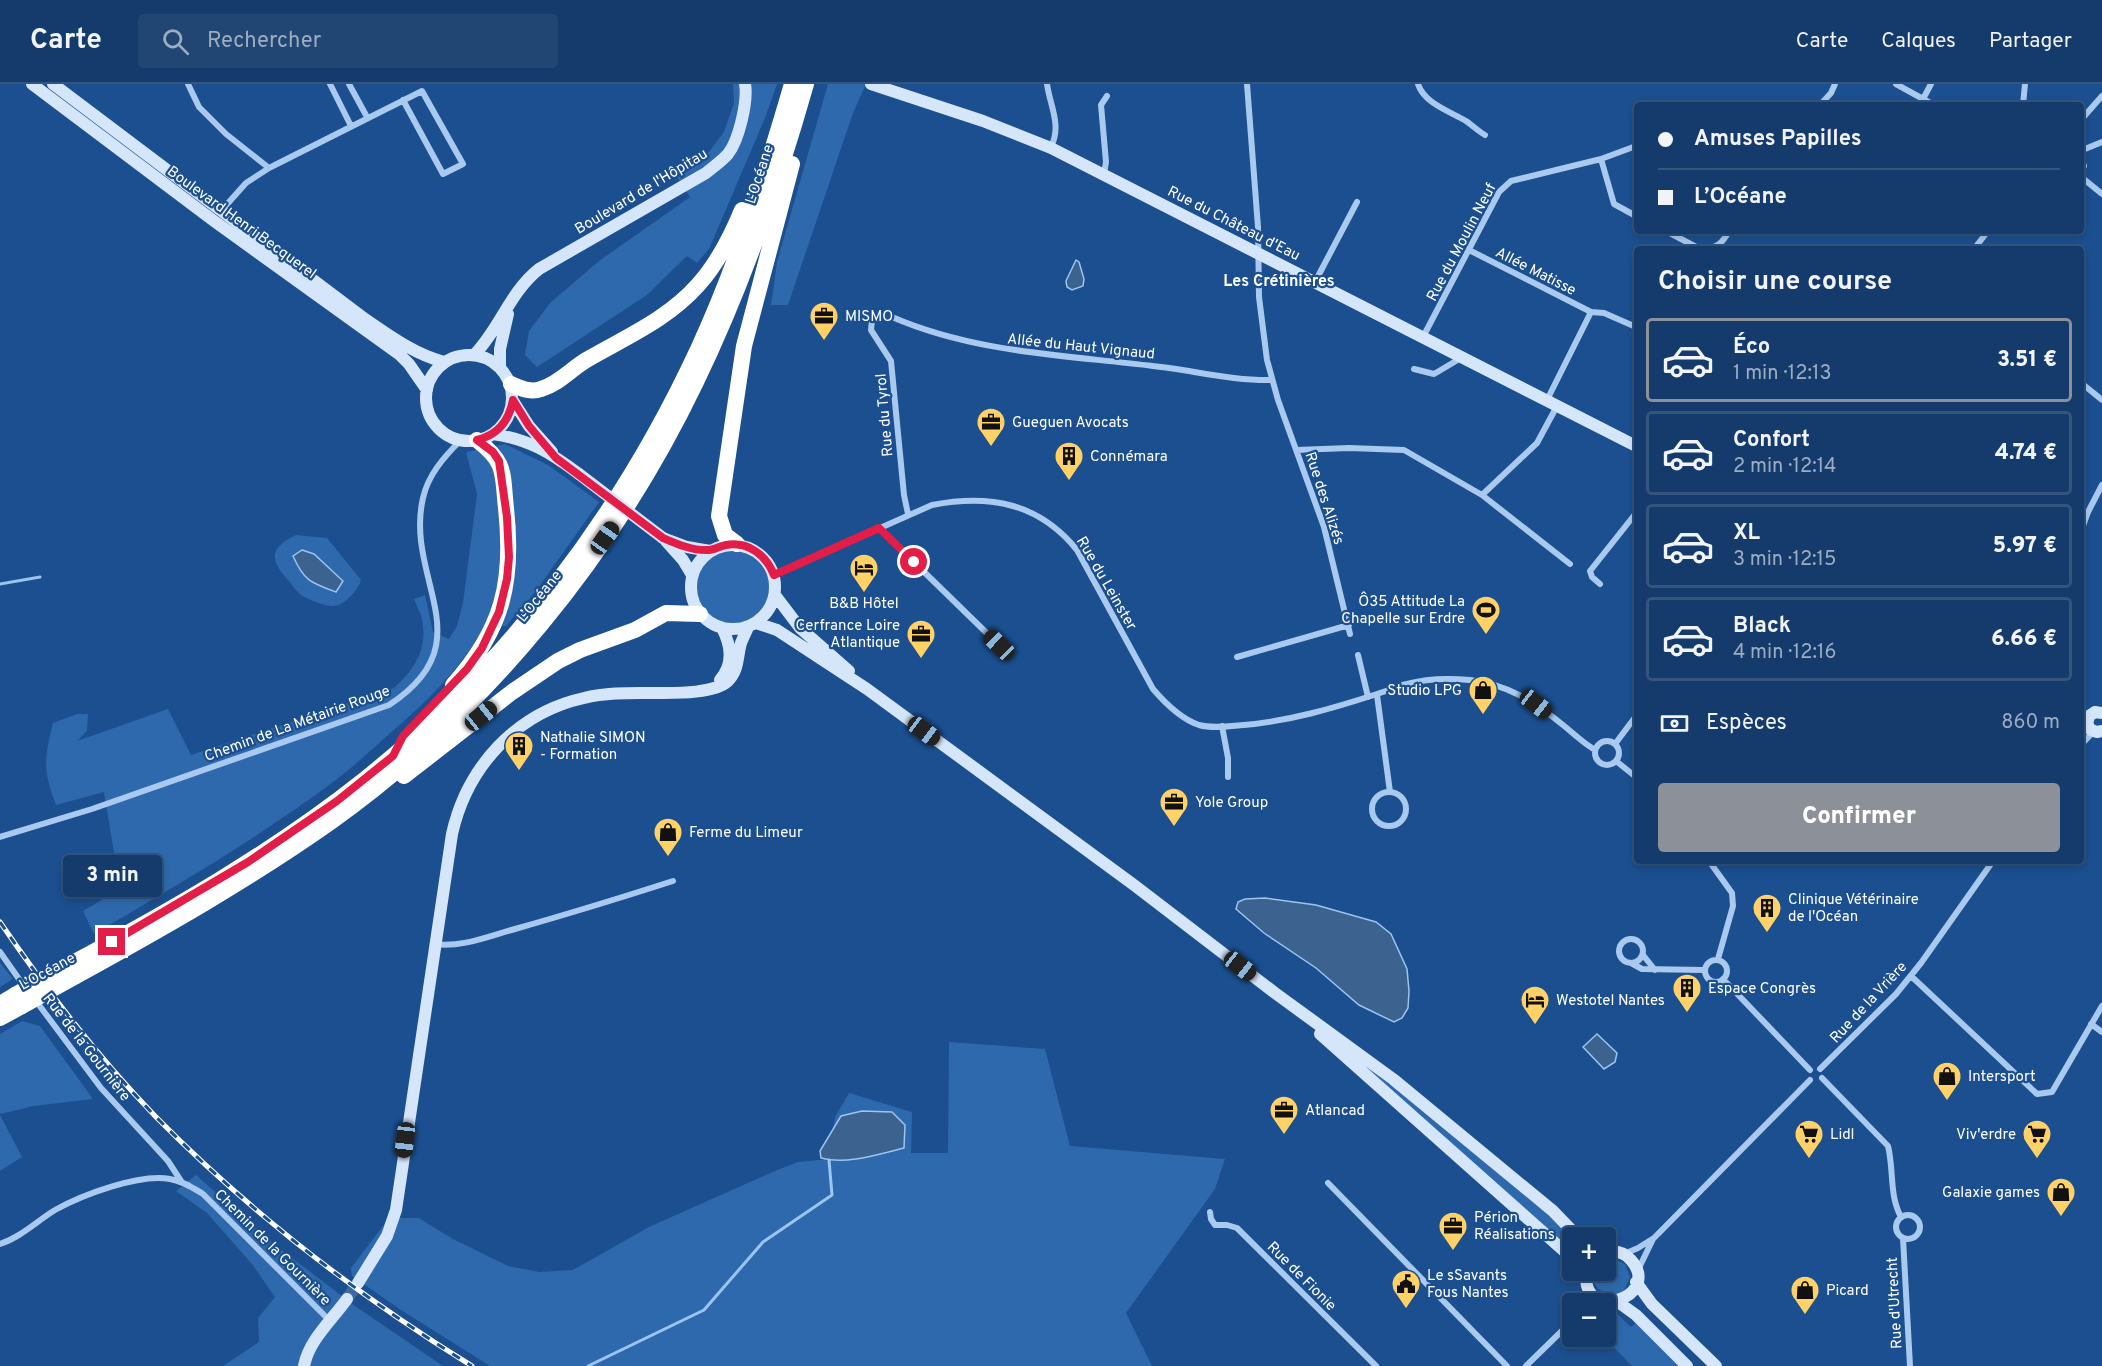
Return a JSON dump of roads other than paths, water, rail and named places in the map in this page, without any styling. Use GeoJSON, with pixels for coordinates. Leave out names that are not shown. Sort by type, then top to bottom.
{"type":"FeatureCollection","features":[{"type":"Feature","properties":{"kind":"highway","name":"L’Océane"},"geometry":{"type":"LineString","coordinates":[[0,1018],[19,1001],[248,862],[310,821],[393,756],[463,690],[512,638],[580,552],[624,486],[668,410],[700,344],[738,251],[771,154],[800,89]]}},
{"type":"Feature","properties":{"kind":"highway","name":"L’Océane"},"geometry":{"type":"LineString","coordinates":[[71,971],[227,890],[333,820],[429,741],[494,676],[563,596],[616,523],[669,435],[712,348],[756,239],[800,89]]}},
{"type":"Feature","properties":{"kind":"highway"},"geometry":{"type":"LineString","coordinates":[[737,544],[725,535],[719,516],[746,334],[807,109],[800,89]]}},
{"type":"Feature","properties":{"kind":"highway"},"geometry":{"type":"LineString","coordinates":[[512,392],[540,390],[550,386],[587,360],[661,317],[686,297],[709,273],[725,246],[758,168],[771,154]]}},
{"type":"Feature","properties":{"kind":"highway"},"geometry":{"type":"LineString","coordinates":[[393,756],[403,736],[453,685],[482,648],[492,631],[504,598],[509,557],[502,472],[493,452],[477,440]]}},
{"type":"Feature","properties":{"kind":"highway"},"geometry":{"type":"LineString","coordinates":[[333,820],[354,813],[512,692],[558,661],[580,650],[635,630],[666,613],[700,614]]}},
{"type":"Feature","properties":{"kind":"highway","name":"L’Océane"},"geometry":{"type":"LineString","coordinates":[[0,1004],[19,1001]]}},
{"type":"Feature","properties":{"kind":"main road","name":"Boulevard Henri Becquerel"},"geometry":{"type":"LineString","coordinates":[[32,84],[400,343],[423,356],[444,362]]}},
{"type":"Feature","properties":{"kind":"main road","name":"Boulevard Henri Becquerel"},"geometry":{"type":"LineString","coordinates":[[53,84],[217,216],[400,356],[409,364],[427,390]]}},
{"type":"Feature","properties":{"kind":"main road","name":"Boulevard de l'Hôpitau"},"geometry":{"type":"LineString","coordinates":[[475,354],[489,338],[527,278],[706,172],[729,152],[744,108],[745,84]]}},
{"type":"Feature","properties":{"kind":"main road","name":"Rue du Château d'Eau"},"geometry":{"type":"LineString","coordinates":[[871,84],[983,121],[1051,148],[1634,445]]}},
{"type":"Feature","properties":{"kind":"main road","name":"Boulevard de l'Hôpitau"},"geometry":{"type":"LineString","coordinates":[[500,367],[502,337],[512,299]]}},
{"type":"Feature","properties":{"kind":"main road"},"geometry":{"type":"LineString","coordinates":[[512,392],[507,420],[493,434],[477,440],[460,441],[443,432],[433,421],[427,407],[427,390],[431,377],[444,362],[454,357],[475,354],[488,358],[500,367],[529,426],[556,458]]}},
{"type":"Feature","properties":{"kind":"main road"},"geometry":{"type":"LineString","coordinates":[[493,434],[525,440],[579,474],[663,538],[683,560],[692,575]]}},
{"type":"Feature","properties":{"kind":"main road"},"geometry":{"type":"LineString","coordinates":[[663,538],[687,547],[710,551]]}},
{"type":"Feature","properties":{"kind":"main road"},"geometry":{"type":"LineString","coordinates":[[358,1283],[387,1236],[396,1210],[434,944],[456,815],[464,796],[477,772],[502,741],[514,730],[542,713],[584,697],[604,694],[681,693],[724,684],[732,676],[737,665],[741,642],[752,625],[766,613],[776,588],[774,575],[763,556],[751,548],[737,544],[723,545],[710,551],[699,561],[692,575],[692,599],[700,614],[712,624],[722,628],[736,629],[752,625],[777,630],[867,689],[1393,1079],[1553,1211],[1568,1227]]}},
{"type":"Feature","properties":{"kind":"main road"},"geometry":{"type":"LineString","coordinates":[[775,595],[800,628],[867,689]]}},
{"type":"Feature","properties":{"kind":"main road"},"geometry":{"type":"LineString","coordinates":[[707,689],[722,677],[728,667],[729,643],[722,628]]}},
{"type":"Feature","properties":{"kind":"main road"},"geometry":{"type":"LineString","coordinates":[[2098,731],[2088,727],[2085,712],[2102,712]]}},
{"type":"Feature","properties":{"kind":"main road"},"geometry":{"type":"LineString","coordinates":[[1275,993],[1562,1249]]}},
{"type":"Feature","properties":{"kind":"main road"},"geometry":{"type":"LineString","coordinates":[[1616,1252],[1630,1259],[1652,1304],[1716,1366]]}},
{"type":"Feature","properties":{"kind":"main road"},"geometry":{"type":"LineString","coordinates":[[1637,1277],[1629,1296],[1618,1302],[1638,1317],[1687,1366]]}},
{"type":"Feature","properties":{"kind":"main road"},"geometry":{"type":"LineString","coordinates":[[304,1366],[309,1349],[347,1299]]}},
{"type":"Feature","properties":{"kind":"street"},"geometry":{"type":"LineString","coordinates":[[188,84],[200,107],[226,134],[269,168]]}},
{"type":"Feature","properties":{"kind":"street"},"geometry":{"type":"LineString","coordinates":[[330,84],[351,126]]}},
{"type":"Feature","properties":{"kind":"street"},"geometry":{"type":"LineString","coordinates":[[349,84],[367,117]]}},
{"type":"Feature","properties":{"kind":"street"},"geometry":{"type":"LineString","coordinates":[[1047,84],[1056,123],[1051,148]]}},
{"type":"Feature","properties":{"kind":"street","name":"Rue des Alizés"},"geometry":{"type":"LineString","coordinates":[[1247,84],[1263,338],[1272,380],[1324,527],[1350,634]]}},
{"type":"Feature","properties":{"kind":"street"},"geometry":{"type":"LineString","coordinates":[[1418,84],[1420,92],[1432,102],[1485,135]]}},
{"type":"Feature","properties":{"kind":"street"},"geometry":{"type":"LineString","coordinates":[[1823,102],[1835,84]]}},
{"type":"Feature","properties":{"kind":"street"},"geometry":{"type":"LineString","coordinates":[[1896,84],[1928,102]]}},
{"type":"Feature","properties":{"kind":"street"},"geometry":{"type":"LineString","coordinates":[[1923,99],[1931,84]]}},
{"type":"Feature","properties":{"kind":"street"},"geometry":{"type":"LineString","coordinates":[[2023,102],[2025,84]]}},
{"type":"Feature","properties":{"kind":"street"},"geometry":{"type":"LineString","coordinates":[[217,216],[246,183],[269,168],[367,117],[422,91],[463,164],[443,174],[403,100]]}},
{"type":"Feature","properties":{"kind":"street"},"geometry":{"type":"LineString","coordinates":[[1104,174],[1106,162],[1101,105],[1107,96]]}},
{"type":"Feature","properties":{"kind":"street"},"geometry":{"type":"LineString","coordinates":[[2084,117],[2102,96]]}},
{"type":"Feature","properties":{"kind":"street"},"geometry":{"type":"LineString","coordinates":[[2084,150],[2102,142]]}},
{"type":"Feature","properties":{"kind":"street","name":"Rue du Moulin Neuf"},"geometry":{"type":"LineString","coordinates":[[1423,337],[1498,192],[1504,185],[1601,159],[1634,147]]}},
{"type":"Feature","properties":{"kind":"street"},"geometry":{"type":"LineString","coordinates":[[1601,159],[1614,204],[1634,215]]}},
{"type":"Feature","properties":{"kind":"street"},"geometry":{"type":"LineString","coordinates":[[2084,178],[2102,194]]}},
{"type":"Feature","properties":{"kind":"street"},"geometry":{"type":"LineString","coordinates":[[1315,282],[1357,202]]}},
{"type":"Feature","properties":{"kind":"street"},"geometry":{"type":"LineString","coordinates":[[1672,234],[1695,246]]}},
{"type":"Feature","properties":{"kind":"street"},"geometry":{"type":"LineString","coordinates":[[1717,246],[1722,243],[1727,234]]}},
{"type":"Feature","properties":{"kind":"street"},"geometry":{"type":"LineString","coordinates":[[1976,246],[1986,234]]}},
{"type":"Feature","properties":{"kind":"street","name":"Allée Matisse"},"geometry":{"type":"LineString","coordinates":[[1469,250],[1591,312],[1604,313],[1634,326]]}},
{"type":"Feature","properties":{"kind":"street"},"geometry":{"type":"LineString","coordinates":[[1482,495],[1537,443],[1591,312]]}},
{"type":"Feature","properties":{"kind":"street","name":"Allée du Haut Vignaud"},"geometry":{"type":"LineString","coordinates":[[892,317],[950,337],[995,348],[1154,366],[1250,380],[1272,380]]}},
{"type":"Feature","properties":{"kind":"street","name":"Rue du Tyrol"},"geometry":{"type":"LineString","coordinates":[[872,320],[871,330],[891,361],[904,495],[908,514]]}},
{"type":"Feature","properties":{"kind":"street"},"geometry":{"type":"LineString","coordinates":[[1414,369],[1434,374],[1461,358]]}},
{"type":"Feature","properties":{"kind":"street"},"geometry":{"type":"LineString","coordinates":[[2084,385],[2102,400]]}},
{"type":"Feature","properties":{"kind":"street","name":"Chemin de La Métairie Rouge"},"geometry":{"type":"LineString","coordinates":[[0,837],[92,809],[389,705],[409,691],[429,666],[437,644],[438,632],[435,603],[420,537],[423,496],[440,463],[460,441]]}},
{"type":"Feature","properties":{"kind":"street"},"geometry":{"type":"LineString","coordinates":[[1296,450],[1404,450],[1482,495],[1570,564]]}},
{"type":"Feature","properties":{"kind":"street"},"geometry":{"type":"LineString","coordinates":[[2084,523],[2102,485]]}},
{"type":"Feature","properties":{"kind":"street","name":"Rue du Leinster"},"geometry":{"type":"LineString","coordinates":[[774,575],[932,505],[979,500],[1016,507],[1049,522],[1077,550],[1153,689],[1187,719],[1206,726],[1257,724],[1294,717],[1427,679],[1450,678],[1504,687],[1536,704],[1595,750]]}},
{"type":"Feature","properties":{"kind":"street"},"geometry":{"type":"LineString","coordinates":[[1600,584],[1592,577],[1590,571],[1634,516]]}},
{"type":"Feature","properties":{"kind":"street"},"geometry":{"type":"LineString","coordinates":[[879,528],[999,645]]}},
{"type":"Feature","properties":{"kind":"street"},"geometry":{"type":"LineString","coordinates":[[1237,657],[1348,625]]}},
{"type":"Feature","properties":{"kind":"street"},"geometry":{"type":"LineString","coordinates":[[1358,654],[1368,697]]}},
{"type":"Feature","properties":{"kind":"street"},"geometry":{"type":"LineString","coordinates":[[1377,694],[1390,792]]}},
{"type":"Feature","properties":{"kind":"street"},"geometry":{"type":"LineString","coordinates":[[1615,744],[1634,719]]}},
{"type":"Feature","properties":{"kind":"street"},"geometry":{"type":"LineString","coordinates":[[1222,726],[1228,758],[1228,777]]}},
{"type":"Feature","properties":{"kind":"street"},"geometry":{"type":"LineString","coordinates":[[2084,743],[2098,731]]}},
{"type":"Feature","properties":{"kind":"street"},"geometry":{"type":"LineString","coordinates":[[1604,741],[1615,744],[1619,750],[1616,760],[1610,764],[1603,764],[1597,760],[1595,750],[1597,746],[1604,741]]}},
{"type":"Feature","properties":{"kind":"street"},"geometry":{"type":"LineString","coordinates":[[1616,760],[1634,775]]}},
{"type":"Feature","properties":{"kind":"street"},"geometry":{"type":"LineString","coordinates":[[1390,792],[1403,800],[1405,815],[1398,824],[1381,825],[1374,817],[1372,806],[1380,794],[1390,792]]}},
{"type":"Feature","properties":{"kind":"street"},"geometry":{"type":"LineString","coordinates":[[1711,864],[1732,893],[1733,906],[1718,960]]}},
{"type":"Feature","properties":{"kind":"street","name":"Rue de la Vrière"},"geometry":{"type":"LineString","coordinates":[[1820,1069],[1896,994],[1991,864]]}},
{"type":"Feature","properties":{"kind":"street"},"geometry":{"type":"LineString","coordinates":[[434,944],[446,946],[470,942],[673,881]]}},
{"type":"Feature","properties":{"kind":"street"},"geometry":{"type":"LineString","coordinates":[[1655,970],[1643,955],[1640,943],[1634,939],[1626,940],[1620,946],[1619,954],[1624,961],[1642,969],[1655,970],[1704,970]]}},
{"type":"Feature","properties":{"kind":"street","name":"Rue de la Gournière"},"geometry":{"type":"LineString","coordinates":[[0,952],[101,1088],[168,1161],[181,1181]]}},
{"type":"Feature","properties":{"kind":"street"},"geometry":{"type":"LineString","coordinates":[[1631,963],[1638,961],[1643,955]]}},
{"type":"Feature","properties":{"kind":"street"},"geometry":{"type":"LineString","coordinates":[[1718,960],[1724,963],[1727,970],[1723,979],[1716,982],[1709,980],[1704,970],[1709,962],[1718,960]]}},
{"type":"Feature","properties":{"kind":"street"},"geometry":{"type":"LineString","coordinates":[[1911,976],[2037,1094],[2052,1092],[2102,1006]]}},
{"type":"Feature","properties":{"kind":"street"},"geometry":{"type":"LineString","coordinates":[[1723,979],[1810,1070]]}},
{"type":"Feature","properties":{"kind":"street"},"geometry":{"type":"LineString","coordinates":[[2091,1024],[2102,1032]]}},
{"type":"Feature","properties":{"kind":"street"},"geometry":{"type":"LineString","coordinates":[[1814,1067],[1823,1072],[1822,1078],[1816,1082],[1810,1080],[1808,1074],[1814,1067]]}},
{"type":"Feature","properties":{"kind":"street"},"geometry":{"type":"LineString","coordinates":[[1822,1078],[1888,1146],[1894,1204],[1901,1217]]}},
{"type":"Feature","properties":{"kind":"street"},"geometry":{"type":"LineString","coordinates":[[1624,1254],[1654,1238],[1810,1080]]}},
{"type":"Feature","properties":{"kind":"street","name":"Chemin de la Gournière"},"geometry":{"type":"LineString","coordinates":[[0,1244],[9,1241],[54,1211],[93,1192],[153,1178],[181,1181],[203,1194],[330,1322]]}},
{"type":"Feature","properties":{"kind":"street"},"geometry":{"type":"LineString","coordinates":[[1328,1184],[1507,1366]]}},
{"type":"Feature","properties":{"kind":"street","name":"Rue de Fionie"},"geometry":{"type":"LineString","coordinates":[[1210,1212],[1215,1224],[1237,1228],[1376,1366]]}},
{"type":"Feature","properties":{"kind":"street"},"geometry":{"type":"LineString","coordinates":[[1912,1215],[1918,1219],[1920,1225],[1917,1235],[1911,1239],[1903,1238],[1896,1228],[1901,1217],[1912,1215]]}},
{"type":"Feature","properties":{"kind":"street"},"geometry":{"type":"LineString","coordinates":[[1637,1277],[1654,1238]]}},
{"type":"Feature","properties":{"kind":"street","name":"Rue d'Utrecht"},"geometry":{"type":"LineString","coordinates":[[1903,1238],[1910,1366]]}},
{"type":"Feature","properties":{"kind":"street"},"geometry":{"type":"LineString","coordinates":[[1526,1366],[1562,1331]]}},
{"type":"Feature","properties":{"kind":"waterway"},"geometry":{"type":"LineString","coordinates":[[0,584],[40,577]]}},
{"type":"Feature","properties":{"kind":"waterway"},"geometry":{"type":"LineString","coordinates":[[588,1366],[704,1310],[763,1242],[832,1195],[829,1160]]}},
{"type":"Feature","properties":{"kind":"tunnel"},"geometry":{"type":"LineString","coordinates":[[347,1299],[358,1283]]}},
{"type":"Feature","properties":{"kind":"railway"},"geometry":{"type":"LineString","coordinates":[[0,922],[36,973],[94,1047],[156,1117],[192,1152],[306,1251],[387,1311],[472,1366]]}},
{"type":"Feature","properties":{"kind":"place","name":"MISMO"},"geometry":{"type":"Point","coordinates":[824,342]}},
{"type":"Feature","properties":{"kind":"place","name":"Gueguen Avocats"},"geometry":{"type":"Point","coordinates":[991,448]}},
{"type":"Feature","properties":{"kind":"place","name":"Connémara"},"geometry":{"type":"Point","coordinates":[1069,482]}},
{"type":"Feature","properties":{"kind":"place","name":"B&B Hôtel"},"geometry":{"type":"Point","coordinates":[864,594]}},
{"type":"Feature","properties":{"kind":"place","name":"Ô35 Attitude La Chapelle sur Erdre"},"geometry":{"type":"Point","coordinates":[1486,636]}},
{"type":"Feature","properties":{"kind":"place","name":"Cerfrance Loire Atlantique"},"geometry":{"type":"Point","coordinates":[921,660]}},
{"type":"Feature","properties":{"kind":"place","name":"Studio LPG"},"geometry":{"type":"Point","coordinates":[1483,716]}},
{"type":"Feature","properties":{"kind":"place","name":"Nathalie SIMON - Formation"},"geometry":{"type":"Point","coordinates":[519,772]}},
{"type":"Feature","properties":{"kind":"place","name":"Yole Group"},"geometry":{"type":"Point","coordinates":[1174,828]}},
{"type":"Feature","properties":{"kind":"place","name":"Ferme du Limeur"},"geometry":{"type":"Point","coordinates":[668,858]}},
{"type":"Feature","properties":{"kind":"place","name":"Clinique Vétérinaire de l'Océan"},"geometry":{"type":"Point","coordinates":[1767,934]}},
{"type":"Feature","properties":{"kind":"place","name":"Espace Congrès"},"geometry":{"type":"Point","coordinates":[1687,1014]}},
{"type":"Feature","properties":{"kind":"place","name":"Westotel Nantes"},"geometry":{"type":"Point","coordinates":[1535,1026]}},
{"type":"Feature","properties":{"kind":"place","name":"Intersport"},"geometry":{"type":"Point","coordinates":[1947,1102]}},
{"type":"Feature","properties":{"kind":"place","name":"Atlancad"},"geometry":{"type":"Point","coordinates":[1284,1136]}},
{"type":"Feature","properties":{"kind":"place","name":"Lidl"},"geometry":{"type":"Point","coordinates":[1809,1160]}},
{"type":"Feature","properties":{"kind":"place","name":"Viv'erdre"},"geometry":{"type":"Point","coordinates":[2037,1160]}},
{"type":"Feature","properties":{"kind":"place","name":"Galaxie games"},"geometry":{"type":"Point","coordinates":[2061,1218]}},
{"type":"Feature","properties":{"kind":"place","name":"Périon Réalisations"},"geometry":{"type":"Point","coordinates":[1453,1252]}},
{"type":"Feature","properties":{"kind":"place","name":"Le sSavants Fous Nantes"},"geometry":{"type":"Point","coordinates":[1406,1310]}},
{"type":"Feature","properties":{"kind":"place","name":"Picard"},"geometry":{"type":"Point","coordinates":[1805,1316]}},
{"type":"Feature","properties":{"kind":"district","name":"Les Crétinières"},"geometry":{"type":"Point","coordinates":[1279,280]}}]}
